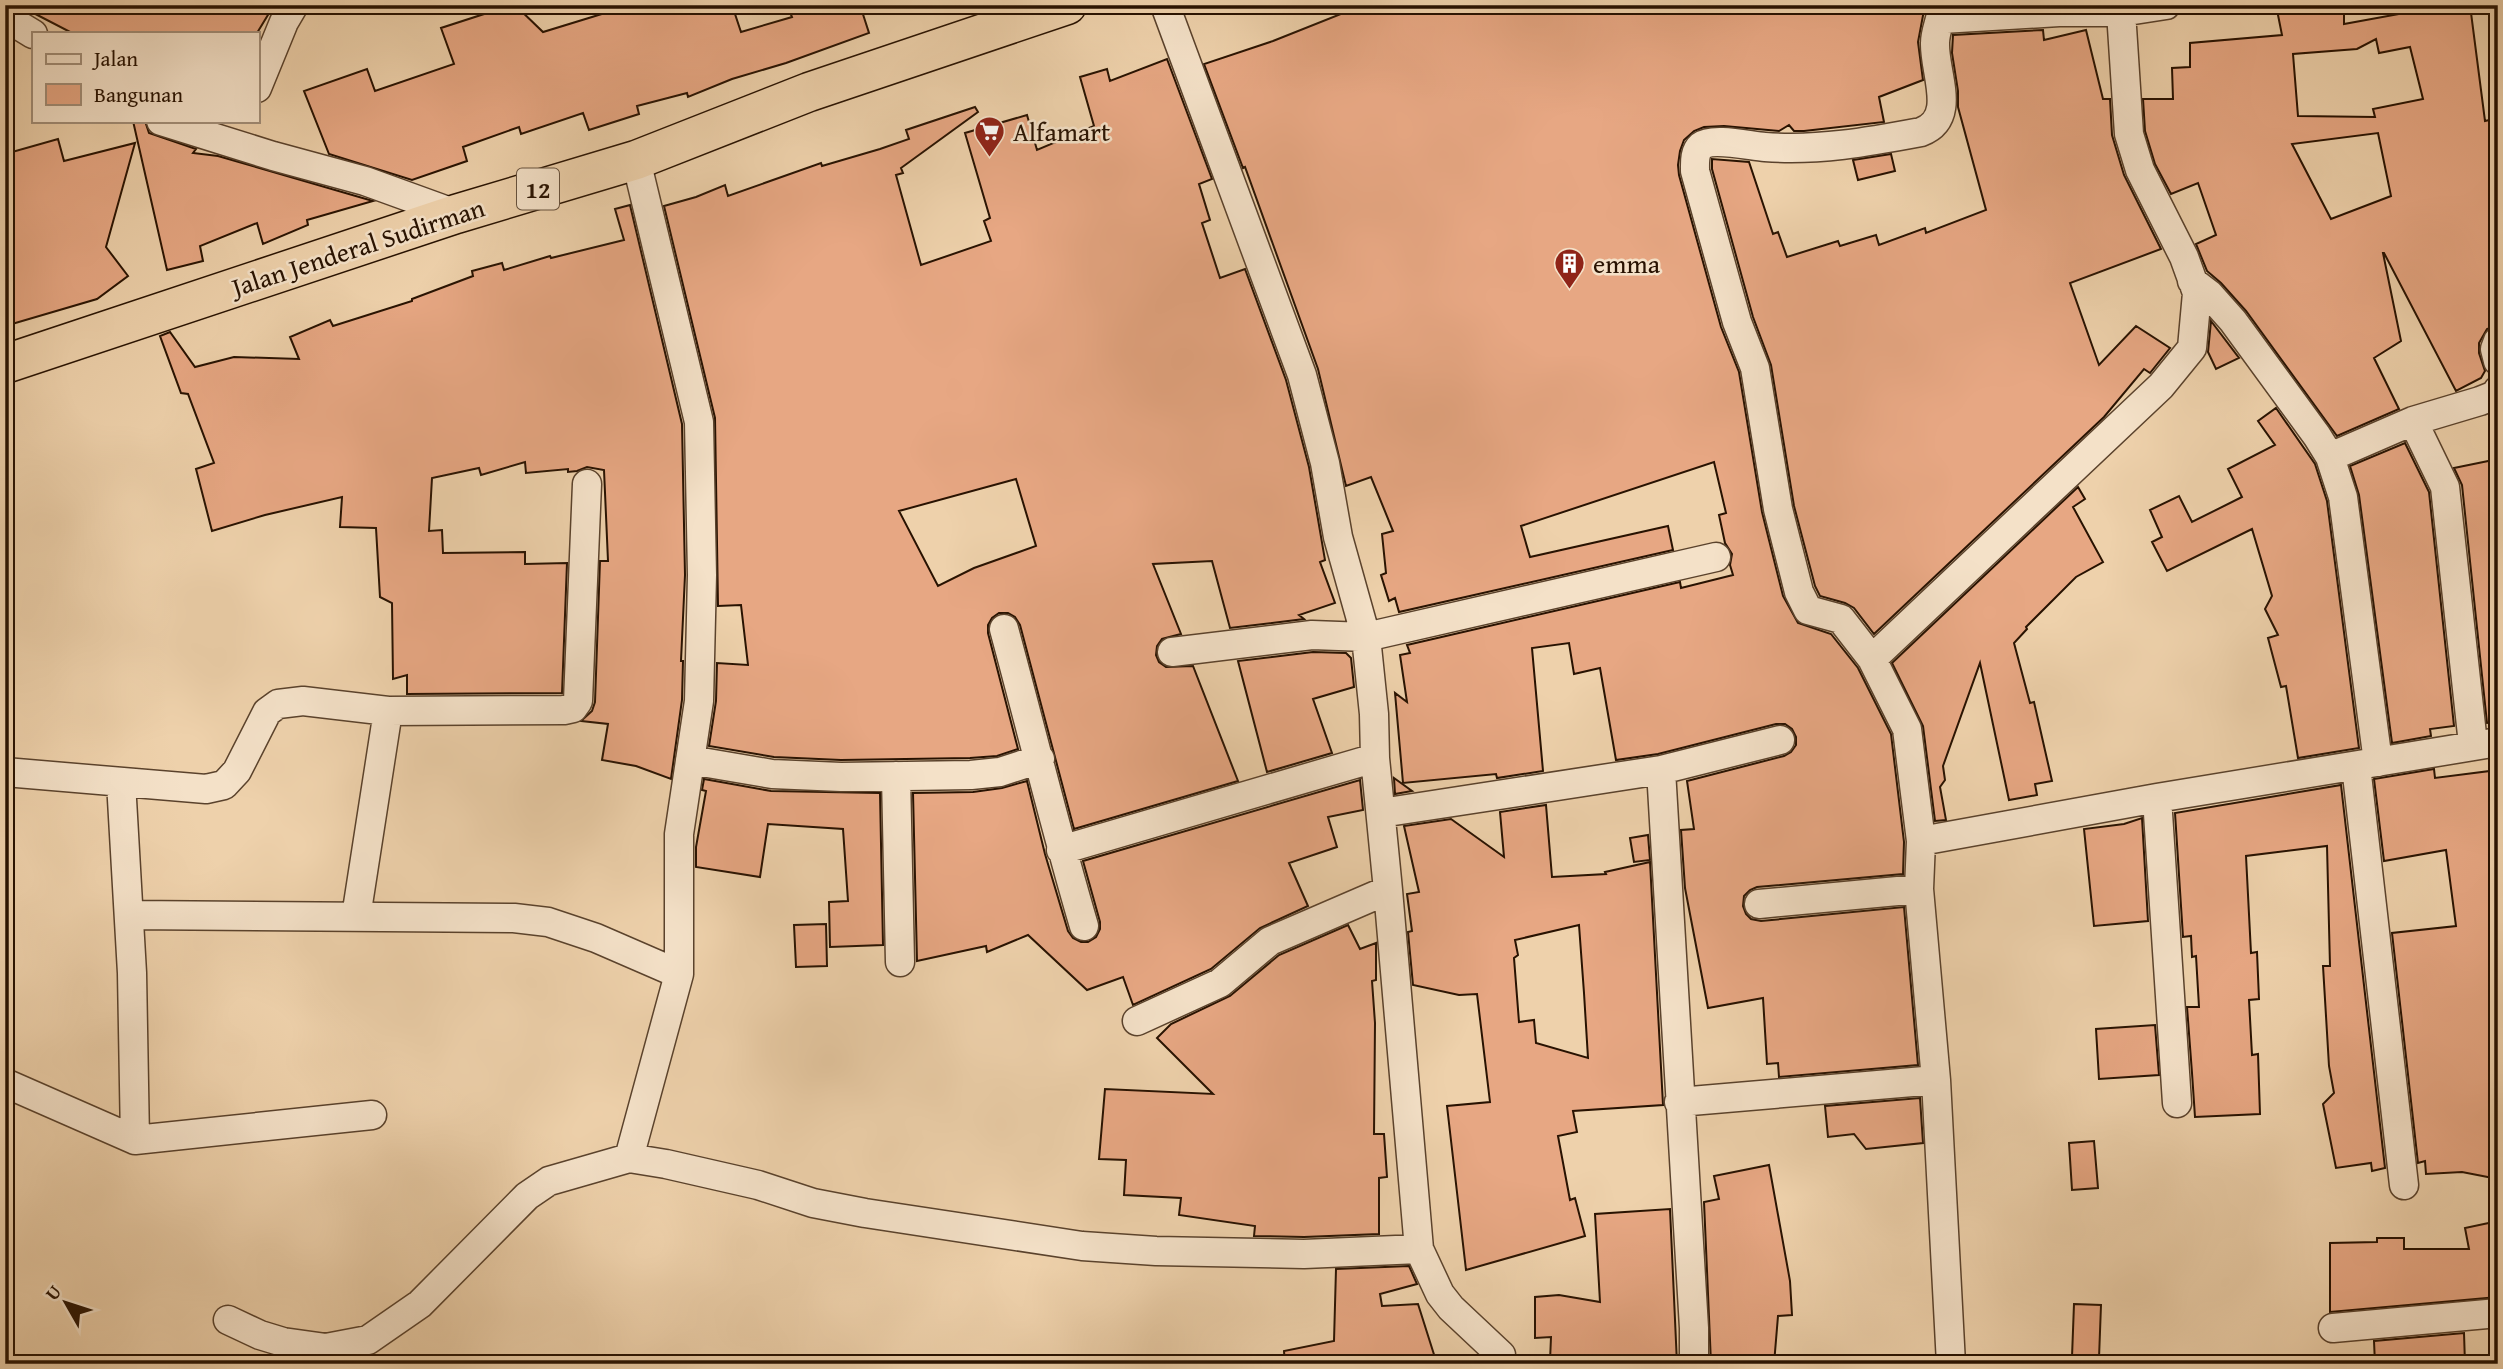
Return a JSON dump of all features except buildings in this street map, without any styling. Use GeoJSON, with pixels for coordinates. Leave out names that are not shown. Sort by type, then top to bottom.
{"type":"FeatureCollection","features":[{"type":"Feature","properties":{"kind":"highway","name":"Jalan Jenderal Sudirman"},"geometry":{"type":"LineString","coordinates":[[5,364],[456,214],[636,160],[809,92],[1068,5]]}},
{"type":"Feature","properties":{"kind":"street"},"geometry":{"type":"LineString","coordinates":[[259,83],[284,22],[294,5]]}},
{"type":"Feature","properties":{"kind":"street"},"geometry":{"type":"LineString","coordinates":[[1166,5],[1302,375],[1325,463],[1338,537],[1366,637],[1419,1249],[1440,1294],[1505,1361]]}},
{"type":"Feature","properties":{"kind":"street"},"geometry":{"type":"LineString","coordinates":[[1951,1364],[1936,1080],[1919,889],[1921,841],[1906,729],[1872,659],[1841,619],[1808,610],[1799,592],[1778,509],[1755,368],[1737,322],[1695,171],[1695,154],[1702,146],[1715,141],[1793,149],[1835,148],[1931,128],[1940,119],[1942,103],[1934,42],[1942,12],[2121,12],[2166,5]]}},
{"type":"Feature","properties":{"kind":"street"},"geometry":{"type":"LineString","coordinates":[[1872,659],[2161,386],[2192,348],[2197,293],[2184,257],[2140,170],[2129,134],[2121,12]]}},
{"type":"Feature","properties":{"kind":"street"},"geometry":{"type":"LineString","coordinates":[[5,17],[32,33]]}},
{"type":"Feature","properties":{"kind":"street"},"geometry":{"type":"LineString","coordinates":[[168,122],[240,132],[273,156],[365,181],[456,214]]}},
{"type":"Feature","properties":{"kind":"street"},"geometry":{"type":"LineString","coordinates":[[629,1158],[679,974],[680,834],[699,688],[702,575],[699,422],[636,160]]}},
{"type":"Feature","properties":{"kind":"street"},"geometry":{"type":"LineString","coordinates":[[2192,281],[2209,294],[2233,321],[2318,436],[2330,457],[2343,497],[2404,1185]]}},
{"type":"Feature","properties":{"kind":"street"},"geometry":{"type":"LineString","coordinates":[[2498,341],[2495,349],[2498,361]]}},
{"type":"Feature","properties":{"kind":"street"},"geometry":{"type":"LineString","coordinates":[[2330,457],[2413,421],[2480,401],[2495,395],[2498,390]]}},
{"type":"Feature","properties":{"kind":"street"},"geometry":{"type":"LineString","coordinates":[[1921,841],[2486,743],[2445,487],[2413,421]]}},
{"type":"Feature","properties":{"kind":"street"},"geometry":{"type":"LineString","coordinates":[[5,772],[206,789],[224,785],[237,771],[267,712],[278,704],[303,701],[388,711],[573,708],[578,701],[587,484]]}},
{"type":"Feature","properties":{"kind":"street"},"geometry":{"type":"LineString","coordinates":[[1172,652],[1312,635],[1366,637],[1716,557]]}},
{"type":"Feature","properties":{"kind":"street"},"geometry":{"type":"LineString","coordinates":[[1004,629],[1040,760],[1061,850],[1084,926]]}},
{"type":"Feature","properties":{"kind":"street"},"geometry":{"type":"LineString","coordinates":[[356,917],[388,711]]}},
{"type":"Feature","properties":{"kind":"street"},"geometry":{"type":"LineString","coordinates":[[1381,813],[1661,770],[1780,740]]}},
{"type":"Feature","properties":{"kind":"street"},"geometry":{"type":"LineString","coordinates":[[1061,850],[1375,758]]}},
{"type":"Feature","properties":{"kind":"street"},"geometry":{"type":"LineString","coordinates":[[690,760],[772,774],[841,778],[971,775],[1000,772],[1040,760]]}},
{"type":"Feature","properties":{"kind":"street"},"geometry":{"type":"LineString","coordinates":[[1661,770],[1694,1364]]}},
{"type":"Feature","properties":{"kind":"street"},"geometry":{"type":"LineString","coordinates":[[896,776],[900,962]]}},
{"type":"Feature","properties":{"kind":"street"},"geometry":{"type":"LineString","coordinates":[[121,782],[129,915],[135,1140]]}},
{"type":"Feature","properties":{"kind":"street"},"geometry":{"type":"LineString","coordinates":[[2157,798],[2177,1103]]}},
{"type":"Feature","properties":{"kind":"street"},"geometry":{"type":"LineString","coordinates":[[1759,904],[1919,889]]}},
{"type":"Feature","properties":{"kind":"street"},"geometry":{"type":"LineString","coordinates":[[1137,1021],[1220,984],[1270,941],[1388,890]]}},
{"type":"Feature","properties":{"kind":"street"},"geometry":{"type":"LineString","coordinates":[[129,915],[514,918],[548,922],[596,937],[679,974]]}},
{"type":"Feature","properties":{"kind":"street"},"geometry":{"type":"LineString","coordinates":[[1679,1102],[1936,1080]]}},
{"type":"Feature","properties":{"kind":"street"},"geometry":{"type":"LineString","coordinates":[[5,1083],[135,1140],[372,1115]]}},
{"type":"Feature","properties":{"kind":"street"},"geometry":{"type":"LineString","coordinates":[[228,1320],[283,1342],[326,1348],[368,1340],[420,1304],[527,1196],[549,1181],[629,1158],[758,1185],[813,1202],[865,1213],[1082,1246],[1156,1251],[1304,1254],[1419,1249]]}},
{"type":"Feature","properties":{"kind":"street"},"geometry":{"type":"LineString","coordinates":[[2333,1328],[2498,1313]]}},
{"type":"Feature","properties":{"kind":"place","name":"Alfamart"},"geometry":{"type":"Point","coordinates":[990,158]}},
{"type":"Feature","properties":{"kind":"place","name":"emma"},"geometry":{"type":"Point","coordinates":[1570,290]}}]}
